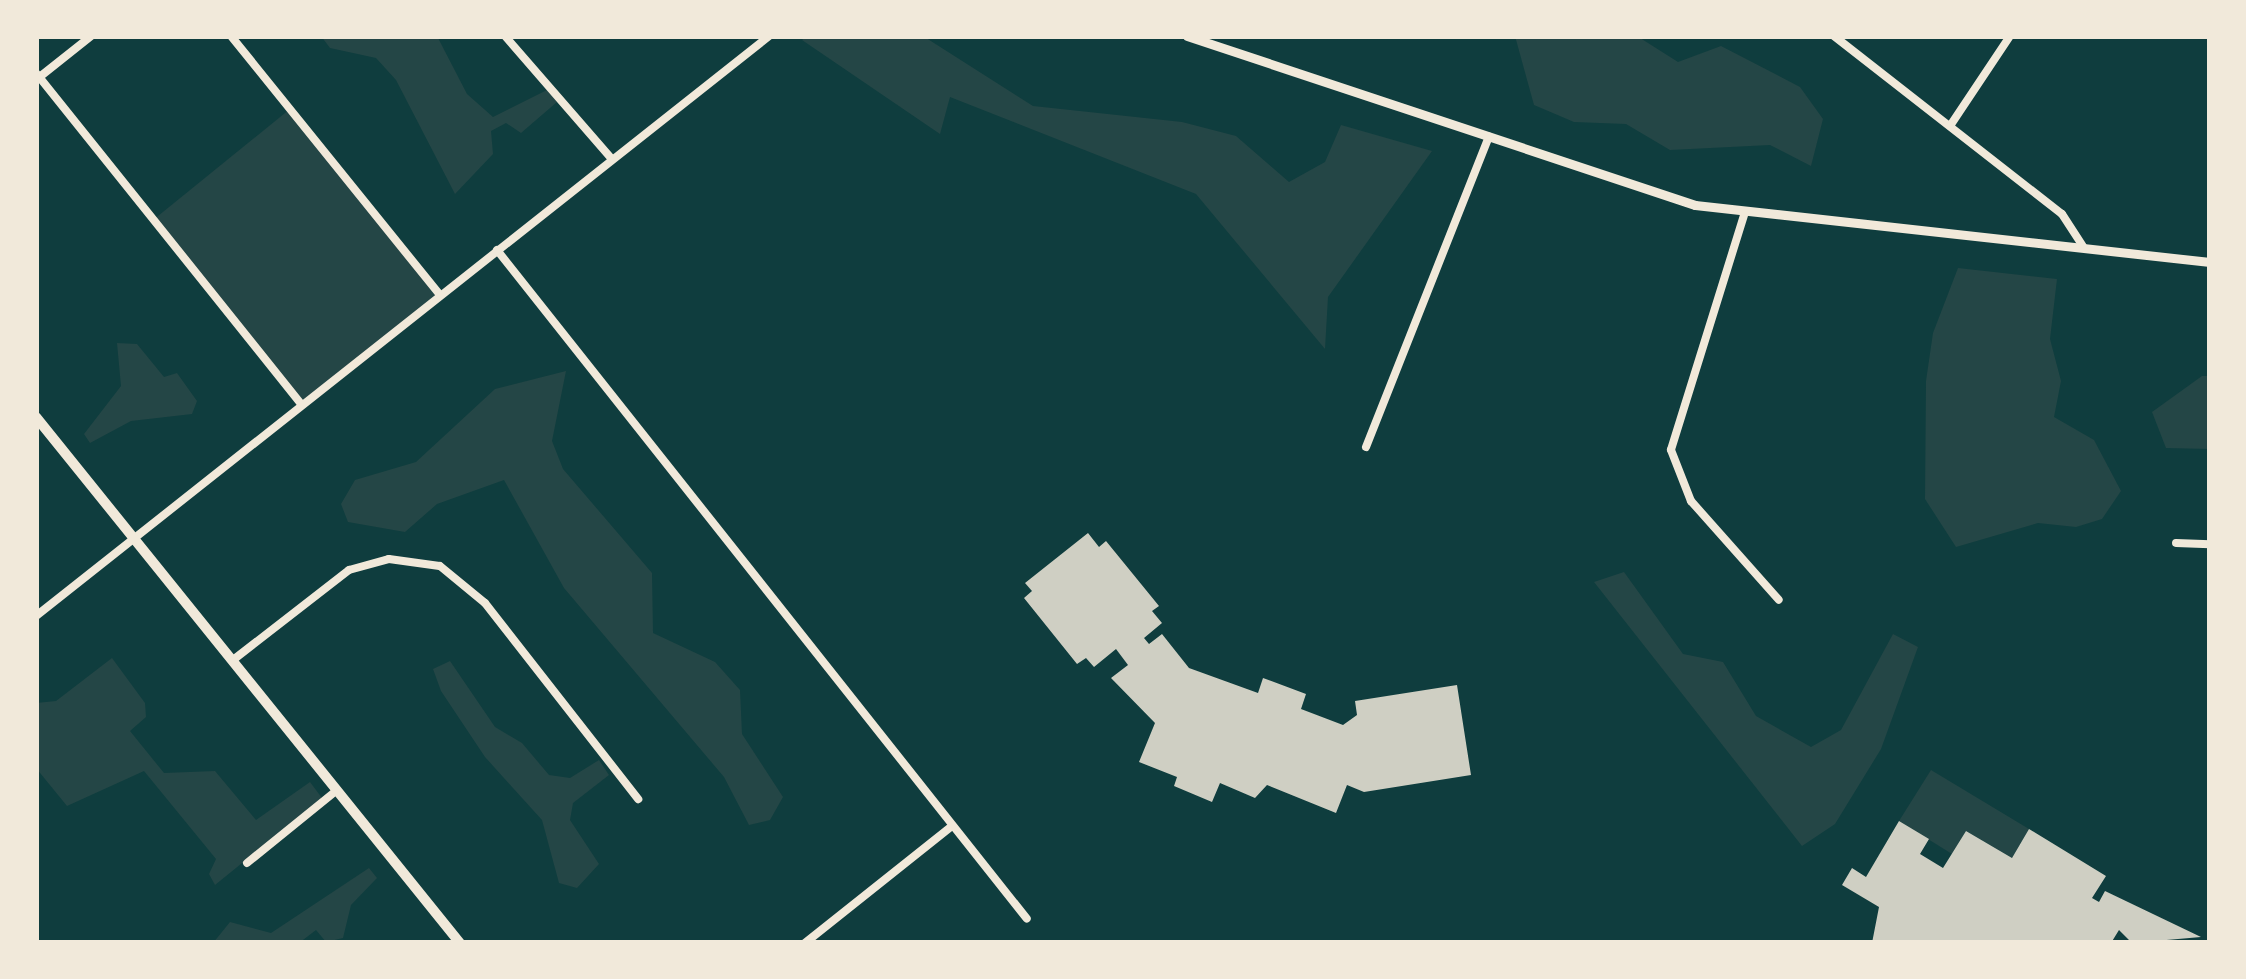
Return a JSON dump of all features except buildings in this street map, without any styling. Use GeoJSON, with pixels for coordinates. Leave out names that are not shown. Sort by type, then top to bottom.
{"type":"FeatureCollection","features":[{"type":"Feature","properties":{"kind":"main road"},"geometry":{"type":"LineString","coordinates":[[36,417],[460,943]]}},
{"type":"Feature","properties":{"kind":"street"},"geometry":{"type":"LineString","coordinates":[[92,36],[37,77],[302,404]]}},
{"type":"Feature","properties":{"kind":"street"},"geometry":{"type":"LineString","coordinates":[[231,36],[439,294]]}},
{"type":"Feature","properties":{"kind":"street"},"geometry":{"type":"LineString","coordinates":[[506,36],[612,159]]}},
{"type":"Feature","properties":{"kind":"street"},"geometry":{"type":"LineString","coordinates":[[36,616],[769,36]]}},
{"type":"Feature","properties":{"kind":"street"},"geometry":{"type":"LineString","coordinates":[[1187,36],[1648,192],[1745,212],[2210,262]]}},
{"type":"Feature","properties":{"kind":"street"},"geometry":{"type":"LineString","coordinates":[[1834,36],[2062,214],[2083,246]]}},
{"type":"Feature","properties":{"kind":"street"},"geometry":{"type":"LineString","coordinates":[[1950,126],[2010,36]]}},
{"type":"Feature","properties":{"kind":"street"},"geometry":{"type":"LineString","coordinates":[[1366,447],[1489,137]]}},
{"type":"Feature","properties":{"kind":"street"},"geometry":{"type":"LineString","coordinates":[[1745,212],[1671,449],[1691,501],[1779,600]]}},
{"type":"Feature","properties":{"kind":"street"},"geometry":{"type":"LineString","coordinates":[[496,250],[1027,919]]}},
{"type":"Feature","properties":{"kind":"street"},"geometry":{"type":"LineString","coordinates":[[2176,544],[2210,544]]}},
{"type":"Feature","properties":{"kind":"street"},"geometry":{"type":"LineString","coordinates":[[233,661],[349,570],[389,559],[440,566],[484,604],[638,799]]}},
{"type":"Feature","properties":{"kind":"street"},"geometry":{"type":"LineString","coordinates":[[247,863],[337,790]]}},
{"type":"Feature","properties":{"kind":"street"},"geometry":{"type":"LineString","coordinates":[[805,943],[952,826]]}},
{"type":"Feature","properties":{"kind":"shaded area"},"geometry":{"type":"Polygon","coordinates":[[[321,36],[437,36],[467,94],[493,117],[547,90],[557,102],[521,133],[506,123],[491,131],[493,154],[455,194],[396,80],[376,58],[330,48],[321,36]]]}},
{"type":"Feature","properties":{"kind":"shaded area"},"geometry":{"type":"Polygon","coordinates":[[[807,36],[923,36],[1033,106],[1182,122],[1236,136],[1289,182],[1325,162],[1341,125],[1432,151],[1328,297],[1325,349],[1196,194],[950,97],[940,134],[802,40],[807,36]]]}},
{"type":"Feature","properties":{"kind":"shaded area"},"geometry":{"type":"Polygon","coordinates":[[[1515,36],[1637,36],[1678,62],[1721,46],[1800,87],[1823,119],[1811,166],[1770,145],[1670,150],[1626,124],[1574,122],[1534,105],[1515,36]]]}},
{"type":"Feature","properties":{"kind":"shaded area"},"geometry":{"type":"Polygon","coordinates":[[[290,109],[440,294],[304,404],[154,219],[290,109]]]}},
{"type":"Feature","properties":{"kind":"shaded area"},"geometry":{"type":"Polygon","coordinates":[[[1958,268],[2057,279],[2050,339],[2061,381],[2054,417],[2094,440],[2121,491],[2102,519],[2076,527],[2038,523],[1956,547],[1925,499],[1926,381],[1933,333],[1958,268]]]}},
{"type":"Feature","properties":{"kind":"shaded area"},"geometry":{"type":"Polygon","coordinates":[[[117,343],[137,344],[164,377],[177,373],[197,401],[192,414],[131,421],[90,443],[84,434],[121,386],[117,343]]]}},
{"type":"Feature","properties":{"kind":"shaded area"},"geometry":{"type":"Polygon","coordinates":[[[566,371],[552,441],[563,469],[652,573],[653,633],[715,662],[740,690],[742,734],[783,797],[770,820],[749,825],[724,777],[564,588],[504,480],[437,504],[405,532],[348,522],[341,504],[355,480],[416,462],[495,389],[566,371]]]}},
{"type":"Feature","properties":{"kind":"shaded area"},"geometry":{"type":"Polygon","coordinates":[[[2202,376],[2210,376],[2210,449],[2166,448],[2152,412],[2202,376]]]}},
{"type":"Feature","properties":{"kind":"shaded area"},"geometry":{"type":"Polygon","coordinates":[[[1624,572],[1683,654],[1723,662],[1756,716],[1811,747],[1841,730],[1893,634],[1918,647],[1881,749],[1835,824],[1802,846],[1594,582],[1624,572]]]}},
{"type":"Feature","properties":{"kind":"shaded area"},"geometry":{"type":"Polygon","coordinates":[[[112,658],[145,703],[146,717],[130,731],[164,773],[215,771],[256,820],[310,782],[322,798],[215,885],[209,874],[216,859],[144,771],[67,806],[36,768],[36,703],[56,701],[112,658]]]}},
{"type":"Feature","properties":{"kind":"shaded area"},"geometry":{"type":"Polygon","coordinates":[[[450,661],[495,727],[522,743],[549,775],[570,778],[599,760],[609,775],[573,803],[570,820],[599,864],[577,888],[559,883],[542,820],[485,757],[441,691],[433,669],[450,661]]]}},
{"type":"Feature","properties":{"kind":"shaded area"},"geometry":{"type":"Polygon","coordinates":[[[1931,770],[2029,829],[2012,858],[1966,831],[1952,854],[1899,821],[1931,770]]]}},
{"type":"Feature","properties":{"kind":"shaded area"},"geometry":{"type":"Polygon","coordinates":[[[369,868],[377,878],[351,905],[343,938],[326,942],[316,930],[299,943],[213,943],[230,922],[271,933],[369,868]]]}}]}
